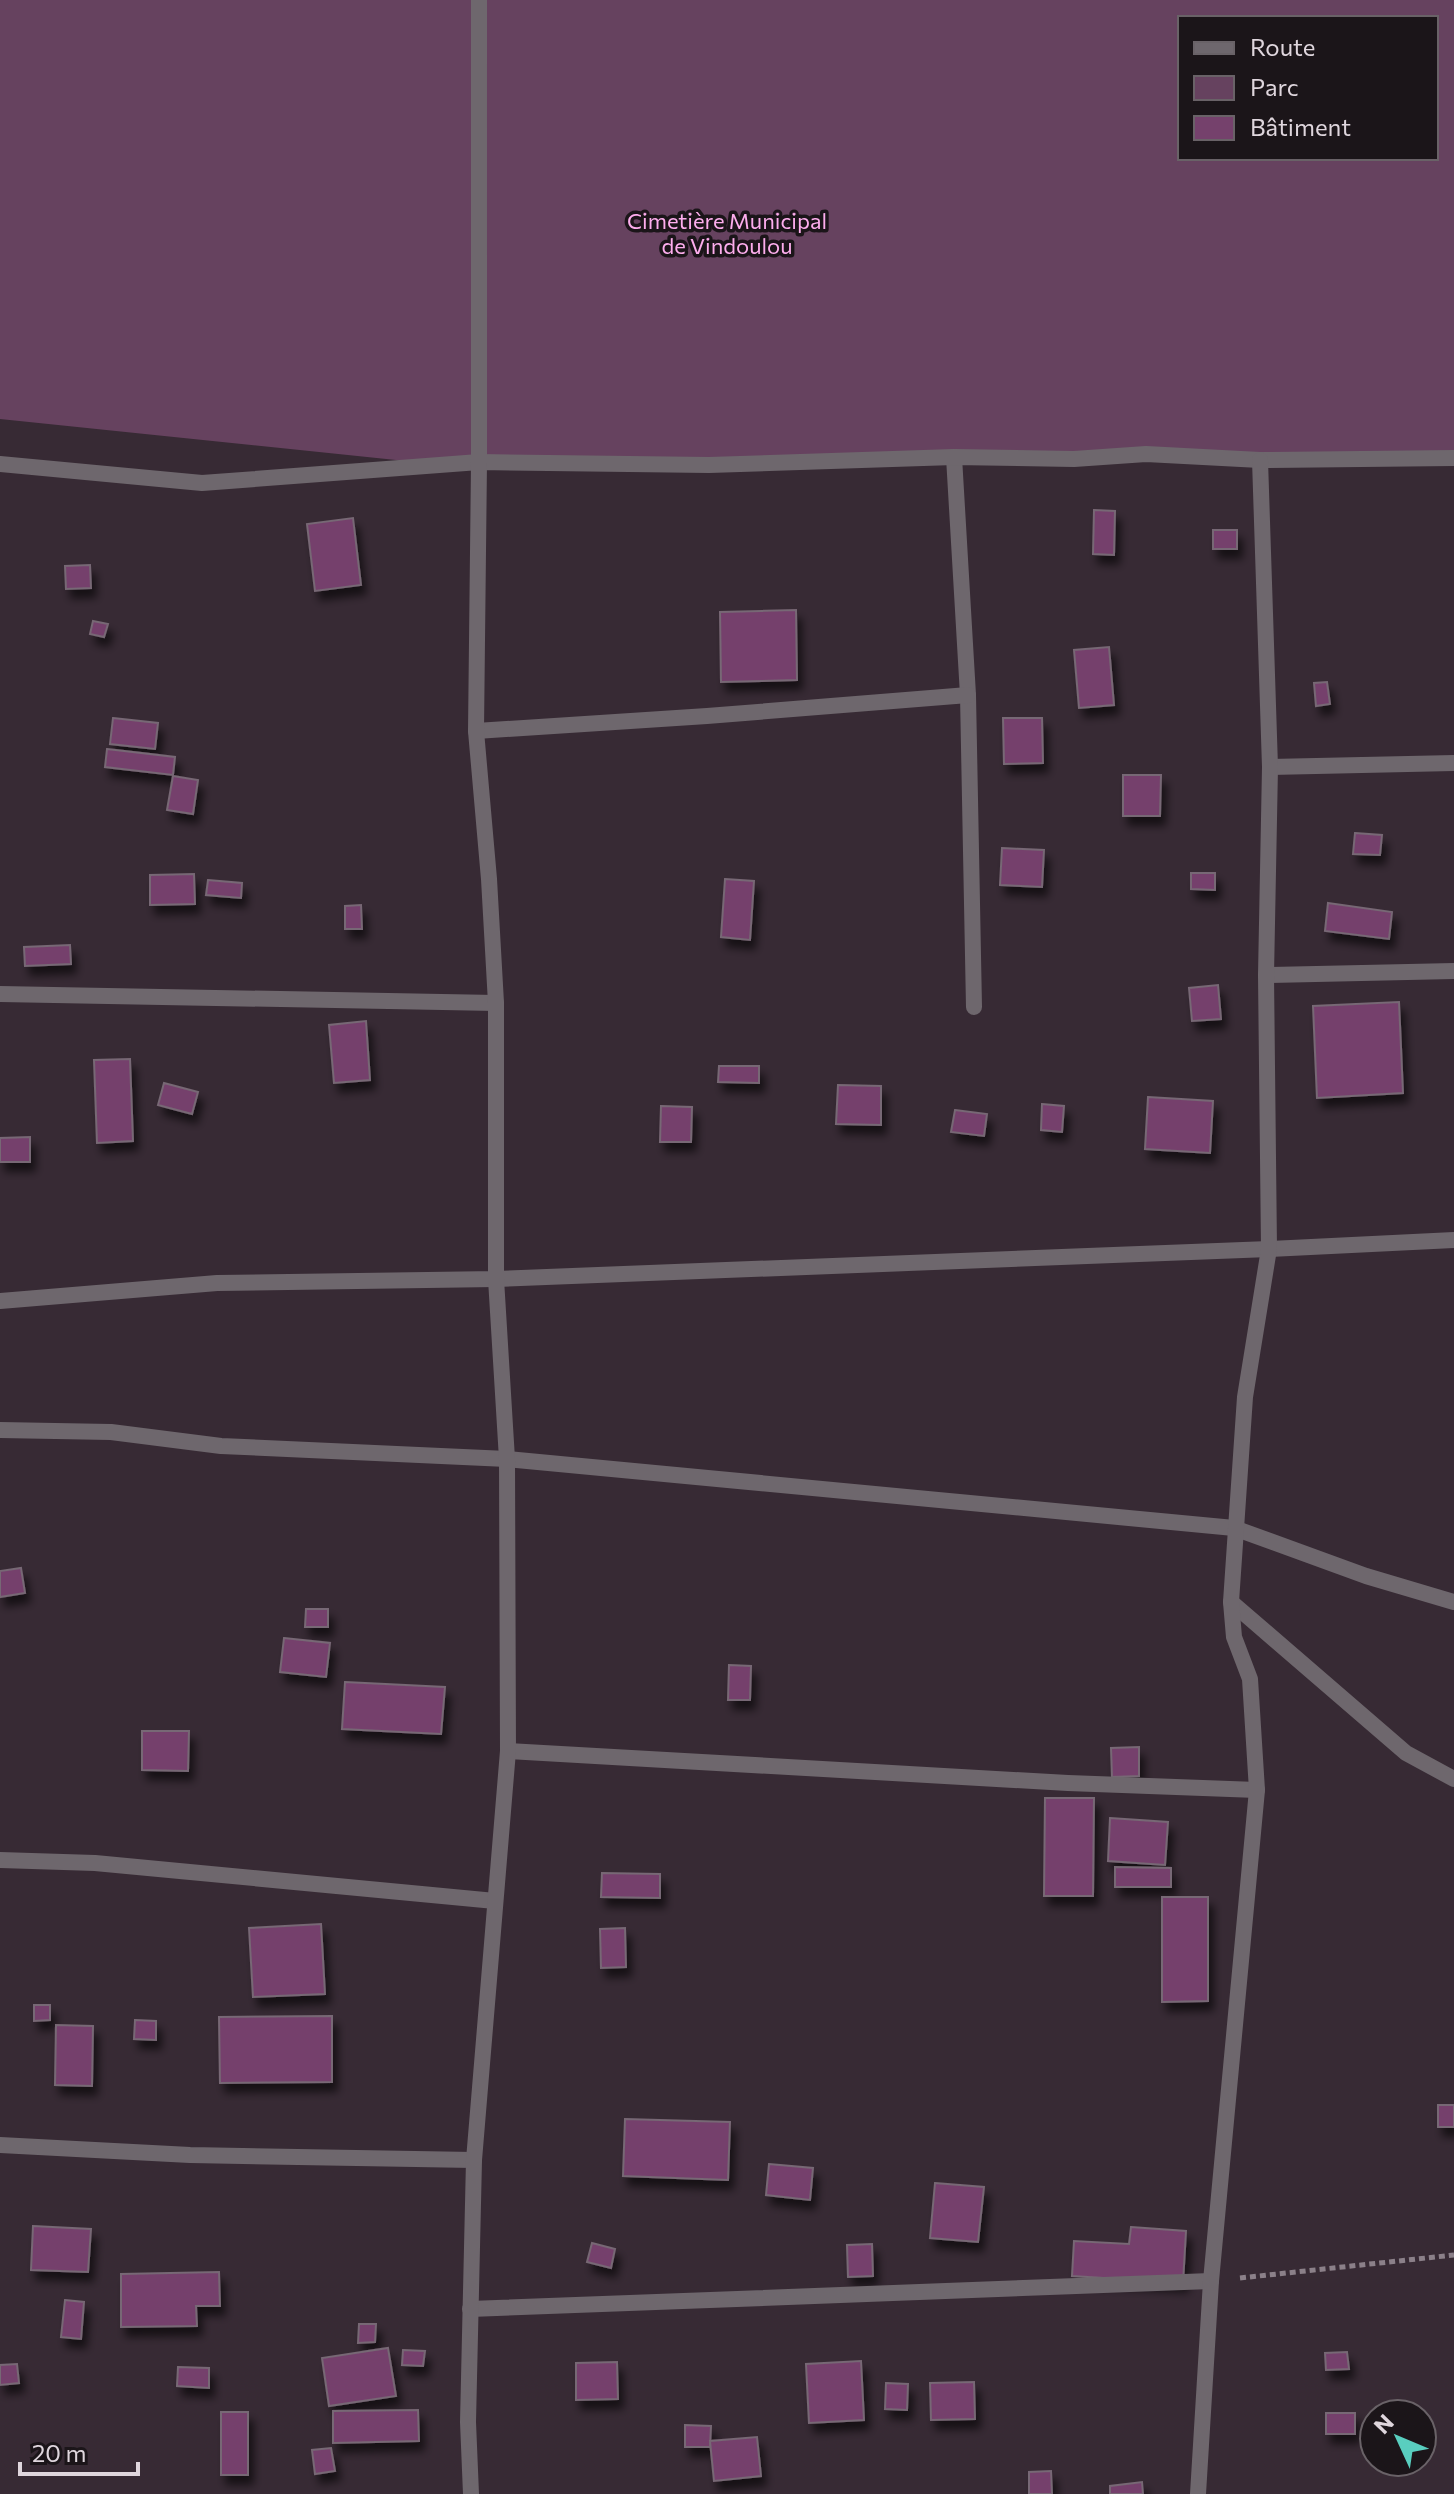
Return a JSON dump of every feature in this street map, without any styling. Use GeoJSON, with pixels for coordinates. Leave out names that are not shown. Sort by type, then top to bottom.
{"type":"FeatureCollection","features":[{"type":"Feature","properties":{"kind":"street"},"geometry":{"type":"LineString","coordinates":[[471,2494],[468,2422],[474,2160],[508,1751],[507,1459],[496,1279],[496,1003],[476,731],[479,0]]}},
{"type":"Feature","properties":{"kind":"street"},"geometry":{"type":"LineString","coordinates":[[0,464],[202,483],[479,462],[709,465],[954,457],[1074,459],[1146,454],[1260,460],[1454,458]]}},
{"type":"Feature","properties":{"kind":"street"},"geometry":{"type":"LineString","coordinates":[[954,457],[968,695],[974,1007]]}},
{"type":"Feature","properties":{"kind":"street"},"geometry":{"type":"LineString","coordinates":[[1198,2494],[1211,2281],[1257,1790],[1250,1679],[1234,1637],[1231,1602],[1245,1397],[1269,1249],[1266,975],[1270,767],[1260,460]]}},
{"type":"Feature","properties":{"kind":"street"},"geometry":{"type":"LineString","coordinates":[[476,731],[968,695]]}},
{"type":"Feature","properties":{"kind":"street"},"geometry":{"type":"LineString","coordinates":[[1270,767],[1454,763]]}},
{"type":"Feature","properties":{"kind":"street"},"geometry":{"type":"LineString","coordinates":[[1266,975],[1454,971]]}},
{"type":"Feature","properties":{"kind":"street"},"geometry":{"type":"LineString","coordinates":[[0,994],[496,1003]]}},
{"type":"Feature","properties":{"kind":"street"},"geometry":{"type":"LineString","coordinates":[[0,1301],[217,1283],[496,1279],[1454,1240]]}},
{"type":"Feature","properties":{"kind":"street"},"geometry":{"type":"LineString","coordinates":[[0,1430],[111,1432],[221,1446],[507,1459],[1234,1528],[1366,1576],[1454,1602]]}},
{"type":"Feature","properties":{"kind":"street"},"geometry":{"type":"LineString","coordinates":[[1231,1602],[1406,1753],[1454,1779]]}},
{"type":"Feature","properties":{"kind":"street"},"geometry":{"type":"LineString","coordinates":[[508,1751],[1068,1783],[1257,1790]]}},
{"type":"Feature","properties":{"kind":"street"},"geometry":{"type":"LineString","coordinates":[[0,1860],[95,1863],[495,1901]]}},
{"type":"Feature","properties":{"kind":"street"},"geometry":{"type":"LineString","coordinates":[[0,2145],[190,2155],[474,2160]]}},
{"type":"Feature","properties":{"kind":"street"},"geometry":{"type":"LineString","coordinates":[[470,2309],[1211,2281]]}},
{"type":"Feature","properties":{"kind":"path"},"geometry":{"type":"LineString","coordinates":[[1211,2281],[1454,2255]]}},
{"type":"Feature","properties":{"kind":"green space","name":"Cimetière Municipal de Vindoulou"},"geometry":{"type":"Polygon","coordinates":[[[0,0],[1454,0],[1454,460],[444,465],[0,419],[0,0]]]}},
{"type":"Feature","properties":{"kind":"building"},"geometry":{"type":"Polygon","coordinates":[[[1094,510],[1115,511],[1114,555],[1093,554],[1094,510]]]}},
{"type":"Feature","properties":{"kind":"building"},"geometry":{"type":"Polygon","coordinates":[[[353,518],[361,585],[315,591],[307,524],[353,518]]]}},
{"type":"Feature","properties":{"kind":"building"},"geometry":{"type":"Polygon","coordinates":[[[1213,530],[1237,530],[1237,549],[1213,549],[1213,530]]]}},
{"type":"Feature","properties":{"kind":"building"},"geometry":{"type":"Polygon","coordinates":[[[90,565],[91,588],[66,589],[65,566],[90,565]]]}},
{"type":"Feature","properties":{"kind":"building"},"geometry":{"type":"Polygon","coordinates":[[[796,610],[797,680],[721,682],[720,612],[796,610]]]}},
{"type":"Feature","properties":{"kind":"building"},"geometry":{"type":"Polygon","coordinates":[[[93,621],[108,624],[104,637],[90,634],[93,621]]]}},
{"type":"Feature","properties":{"kind":"building"},"geometry":{"type":"Polygon","coordinates":[[[1109,647],[1114,705],[1079,708],[1074,650],[1109,647]]]}},
{"type":"Feature","properties":{"kind":"building"},"geometry":{"type":"Polygon","coordinates":[[[1327,682],[1330,704],[1316,706],[1314,683],[1327,682]]]}},
{"type":"Feature","properties":{"kind":"building"},"geometry":{"type":"Polygon","coordinates":[[[113,718],[158,723],[155,749],[110,744],[113,718]]]}},
{"type":"Feature","properties":{"kind":"building"},"geometry":{"type":"Polygon","coordinates":[[[1003,718],[1042,718],[1043,763],[1004,764],[1003,718]]]}},
{"type":"Feature","properties":{"kind":"building"},"geometry":{"type":"Polygon","coordinates":[[[107,749],[175,757],[173,775],[105,767],[107,749]]]}},
{"type":"Feature","properties":{"kind":"building"},"geometry":{"type":"Polygon","coordinates":[[[1123,775],[1161,775],[1160,816],[1123,816],[1123,775]]]}},
{"type":"Feature","properties":{"kind":"building"},"geometry":{"type":"Polygon","coordinates":[[[173,776],[198,780],[193,814],[167,810],[173,776]]]}},
{"type":"Feature","properties":{"kind":"building"},"geometry":{"type":"Polygon","coordinates":[[[1355,833],[1382,835],[1380,855],[1353,854],[1355,833]]]}},
{"type":"Feature","properties":{"kind":"building"},"geometry":{"type":"Polygon","coordinates":[[[1002,848],[1044,850],[1042,887],[1000,885],[1002,848]]]}},
{"type":"Feature","properties":{"kind":"building"},"geometry":{"type":"Polygon","coordinates":[[[1191,873],[1215,873],[1215,890],[1191,889],[1191,873]]]}},
{"type":"Feature","properties":{"kind":"building"},"geometry":{"type":"Polygon","coordinates":[[[194,874],[195,904],[150,905],[150,875],[194,874]]]}},
{"type":"Feature","properties":{"kind":"building"},"geometry":{"type":"Polygon","coordinates":[[[725,879],[754,881],[750,940],[721,937],[725,879]]]}},
{"type":"Feature","properties":{"kind":"building"},"geometry":{"type":"Polygon","coordinates":[[[208,880],[242,883],[241,898],[206,895],[208,880]]]}},
{"type":"Feature","properties":{"kind":"building"},"geometry":{"type":"Polygon","coordinates":[[[1328,903],[1392,912],[1389,939],[1325,931],[1328,903]]]}},
{"type":"Feature","properties":{"kind":"building"},"geometry":{"type":"Polygon","coordinates":[[[361,905],[362,929],[345,929],[345,906],[361,905]]]}},
{"type":"Feature","properties":{"kind":"building"},"geometry":{"type":"Polygon","coordinates":[[[70,945],[71,964],[25,966],[24,947],[70,945]]]}},
{"type":"Feature","properties":{"kind":"building"},"geometry":{"type":"Polygon","coordinates":[[[1218,985],[1221,1019],[1192,1021],[1189,988],[1218,985]]]}},
{"type":"Feature","properties":{"kind":"building"},"geometry":{"type":"Polygon","coordinates":[[[1399,1002],[1403,1093],[1317,1098],[1313,1006],[1399,1002]]]}},
{"type":"Feature","properties":{"kind":"building"},"geometry":{"type":"Polygon","coordinates":[[[366,1021],[370,1080],[334,1083],[329,1025],[366,1021]]]}},
{"type":"Feature","properties":{"kind":"building"},"geometry":{"type":"Polygon","coordinates":[[[130,1059],[133,1141],[97,1143],[94,1060],[130,1059]]]}},
{"type":"Feature","properties":{"kind":"building"},"geometry":{"type":"Polygon","coordinates":[[[719,1066],[759,1066],[759,1083],[718,1082],[719,1066]]]}},
{"type":"Feature","properties":{"kind":"building"},"geometry":{"type":"Polygon","coordinates":[[[164,1083],[198,1092],[192,1114],[158,1105],[164,1083]]]}},
{"type":"Feature","properties":{"kind":"building"},"geometry":{"type":"Polygon","coordinates":[[[838,1085],[881,1086],[881,1125],[836,1124],[838,1085]]]}},
{"type":"Feature","properties":{"kind":"building"},"geometry":{"type":"Polygon","coordinates":[[[1148,1097],[1213,1101],[1210,1153],[1145,1149],[1148,1097]]]}},
{"type":"Feature","properties":{"kind":"building"},"geometry":{"type":"Polygon","coordinates":[[[1042,1104],[1064,1106],[1062,1132],[1041,1130],[1042,1104]]]}},
{"type":"Feature","properties":{"kind":"building"},"geometry":{"type":"Polygon","coordinates":[[[661,1106],[692,1107],[691,1142],[660,1142],[661,1106]]]}},
{"type":"Feature","properties":{"kind":"building"},"geometry":{"type":"Polygon","coordinates":[[[955,1110],[987,1114],[984,1136],[951,1132],[955,1110]]]}},
{"type":"Feature","properties":{"kind":"building"},"geometry":{"type":"Polygon","coordinates":[[[30,1137],[30,1162],[0,1162],[0,1138],[30,1137]]]}},
{"type":"Feature","properties":{"kind":"building"},"geometry":{"type":"Polygon","coordinates":[[[21,1568],[25,1593],[0,1597],[0,1571],[21,1568]]]}},
{"type":"Feature","properties":{"kind":"building"},"geometry":{"type":"Polygon","coordinates":[[[306,1609],[328,1609],[328,1627],[305,1627],[306,1609]]]}},
{"type":"Feature","properties":{"kind":"building"},"geometry":{"type":"Polygon","coordinates":[[[284,1638],[330,1643],[326,1677],[280,1672],[284,1638]]]}},
{"type":"Feature","properties":{"kind":"building"},"geometry":{"type":"Polygon","coordinates":[[[729,1665],[751,1666],[750,1700],[728,1700],[729,1665]]]}},
{"type":"Feature","properties":{"kind":"building"},"geometry":{"type":"Polygon","coordinates":[[[345,1682],[445,1687],[441,1734],[342,1729],[345,1682]]]}},
{"type":"Feature","properties":{"kind":"building"},"geometry":{"type":"Polygon","coordinates":[[[142,1731],[189,1731],[188,1771],[142,1770],[142,1731]]]}},
{"type":"Feature","properties":{"kind":"building"},"geometry":{"type":"Polygon","coordinates":[[[1139,1747],[1139,1776],[1112,1777],[1111,1748],[1139,1747]]]}},
{"type":"Feature","properties":{"kind":"building"},"geometry":{"type":"Polygon","coordinates":[[[1045,1798],[1094,1798],[1093,1896],[1044,1896],[1045,1798]]]}},
{"type":"Feature","properties":{"kind":"building"},"geometry":{"type":"Polygon","coordinates":[[[1110,1818],[1168,1822],[1165,1865],[1108,1861],[1110,1818]]]}},
{"type":"Feature","properties":{"kind":"building"},"geometry":{"type":"Polygon","coordinates":[[[1115,1867],[1171,1868],[1171,1887],[1115,1887],[1115,1867]]]}},
{"type":"Feature","properties":{"kind":"building"},"geometry":{"type":"Polygon","coordinates":[[[602,1873],[660,1874],[660,1898],[601,1897],[602,1873]]]}},
{"type":"Feature","properties":{"kind":"building"},"geometry":{"type":"Polygon","coordinates":[[[1162,1897],[1208,1897],[1208,2001],[1162,2002],[1162,1897]]]}},
{"type":"Feature","properties":{"kind":"building"},"geometry":{"type":"Polygon","coordinates":[[[321,1924],[325,1994],[253,1997],[249,1928],[321,1924]]]}},
{"type":"Feature","properties":{"kind":"building"},"geometry":{"type":"Polygon","coordinates":[[[625,1928],[626,1967],[601,1968],[600,1929],[625,1928]]]}},
{"type":"Feature","properties":{"kind":"building"},"geometry":{"type":"Polygon","coordinates":[[[34,2005],[50,2005],[50,2020],[34,2021],[34,2005]]]}},
{"type":"Feature","properties":{"kind":"building"},"geometry":{"type":"Polygon","coordinates":[[[332,2016],[332,2082],[220,2083],[219,2017],[332,2016]]]}},
{"type":"Feature","properties":{"kind":"building"},"geometry":{"type":"Polygon","coordinates":[[[135,2020],[156,2021],[156,2040],[134,2039],[135,2020]]]}},
{"type":"Feature","properties":{"kind":"building"},"geometry":{"type":"Polygon","coordinates":[[[56,2025],[93,2026],[92,2086],[55,2085],[56,2025]]]}},
{"type":"Feature","properties":{"kind":"building"},"geometry":{"type":"Polygon","coordinates":[[[1438,2105],[1454,2105],[1454,2127],[1438,2127],[1438,2105]]]}},
{"type":"Feature","properties":{"kind":"building"},"geometry":{"type":"Polygon","coordinates":[[[625,2119],[730,2122],[728,2180],[623,2176],[625,2119]]]}},
{"type":"Feature","properties":{"kind":"building"},"geometry":{"type":"Polygon","coordinates":[[[769,2164],[813,2168],[810,2200],[766,2195],[769,2164]]]}},
{"type":"Feature","properties":{"kind":"building"},"geometry":{"type":"Polygon","coordinates":[[[935,2183],[984,2187],[978,2242],[930,2238],[935,2183]]]}},
{"type":"Feature","properties":{"kind":"building"},"geometry":{"type":"Polygon","coordinates":[[[33,2226],[91,2229],[88,2272],[31,2270],[33,2226]]]}},
{"type":"Feature","properties":{"kind":"building"},"geometry":{"type":"Polygon","coordinates":[[[1131,2227],[1186,2231],[1183,2283],[1072,2276],[1074,2241],[1129,2244],[1131,2227]]]}},
{"type":"Feature","properties":{"kind":"building"},"geometry":{"type":"Polygon","coordinates":[[[592,2243],[615,2249],[611,2268],[587,2262],[592,2243]]]}},
{"type":"Feature","properties":{"kind":"building"},"geometry":{"type":"Polygon","coordinates":[[[872,2244],[873,2276],[848,2277],[847,2245],[872,2244]]]}},
{"type":"Feature","properties":{"kind":"building"},"geometry":{"type":"Polygon","coordinates":[[[219,2272],[220,2306],[196,2306],[197,2326],[121,2327],[121,2274],[219,2272]]]}},
{"type":"Feature","properties":{"kind":"building"},"geometry":{"type":"Polygon","coordinates":[[[65,2300],[84,2302],[81,2339],[61,2337],[65,2300]]]}},
{"type":"Feature","properties":{"kind":"building"},"geometry":{"type":"Polygon","coordinates":[[[359,2324],[376,2324],[375,2342],[358,2343],[359,2324]]]}},
{"type":"Feature","properties":{"kind":"building"},"geometry":{"type":"Polygon","coordinates":[[[388,2348],[396,2396],[329,2406],[322,2358],[388,2348]]]}},
{"type":"Feature","properties":{"kind":"building"},"geometry":{"type":"Polygon","coordinates":[[[403,2350],[425,2351],[423,2366],[402,2365],[403,2350]]]}},
{"type":"Feature","properties":{"kind":"building"},"geometry":{"type":"Polygon","coordinates":[[[1347,2352],[1349,2369],[1326,2370],[1325,2353],[1347,2352]]]}},
{"type":"Feature","properties":{"kind":"building"},"geometry":{"type":"Polygon","coordinates":[[[861,2361],[864,2420],[809,2423],[806,2364],[861,2361]]]}},
{"type":"Feature","properties":{"kind":"building"},"geometry":{"type":"Polygon","coordinates":[[[617,2362],[618,2399],[576,2400],[576,2363],[617,2362]]]}},
{"type":"Feature","properties":{"kind":"building"},"geometry":{"type":"Polygon","coordinates":[[[17,2364],[19,2383],[0,2385],[0,2365],[17,2364]]]}},
{"type":"Feature","properties":{"kind":"building"},"geometry":{"type":"Polygon","coordinates":[[[178,2367],[209,2368],[209,2388],[177,2386],[178,2367]]]}},
{"type":"Feature","properties":{"kind":"building"},"geometry":{"type":"Polygon","coordinates":[[[974,2382],[975,2419],[931,2420],[930,2383],[974,2382]]]}},
{"type":"Feature","properties":{"kind":"building"},"geometry":{"type":"Polygon","coordinates":[[[886,2383],[908,2384],[907,2410],[885,2409],[886,2383]]]}},
{"type":"Feature","properties":{"kind":"building"},"geometry":{"type":"Polygon","coordinates":[[[418,2410],[419,2441],[333,2443],[333,2411],[418,2410]]]}},
{"type":"Feature","properties":{"kind":"building"},"geometry":{"type":"Polygon","coordinates":[[[221,2412],[248,2412],[248,2475],[221,2475],[221,2412]]]}},
{"type":"Feature","properties":{"kind":"building"},"geometry":{"type":"Polygon","coordinates":[[[1326,2413],[1355,2413],[1355,2434],[1326,2434],[1326,2413]]]}},
{"type":"Feature","properties":{"kind":"building"},"geometry":{"type":"Polygon","coordinates":[[[685,2425],[711,2426],[710,2447],[685,2447],[685,2425]]]}},
{"type":"Feature","properties":{"kind":"building"},"geometry":{"type":"Polygon","coordinates":[[[757,2437],[761,2476],[714,2481],[710,2441],[757,2437]]]}},
{"type":"Feature","properties":{"kind":"building"},"geometry":{"type":"Polygon","coordinates":[[[331,2448],[335,2471],[315,2474],[312,2450],[331,2448]]]}},
{"type":"Feature","properties":{"kind":"building"},"geometry":{"type":"Polygon","coordinates":[[[1051,2471],[1052,2494],[1029,2494],[1029,2472],[1051,2471]]]}},
{"type":"Feature","properties":{"kind":"building"},"geometry":{"type":"Polygon","coordinates":[[[1142,2482],[1143,2494],[1110,2494],[1110,2486],[1142,2482]]]}}]}
